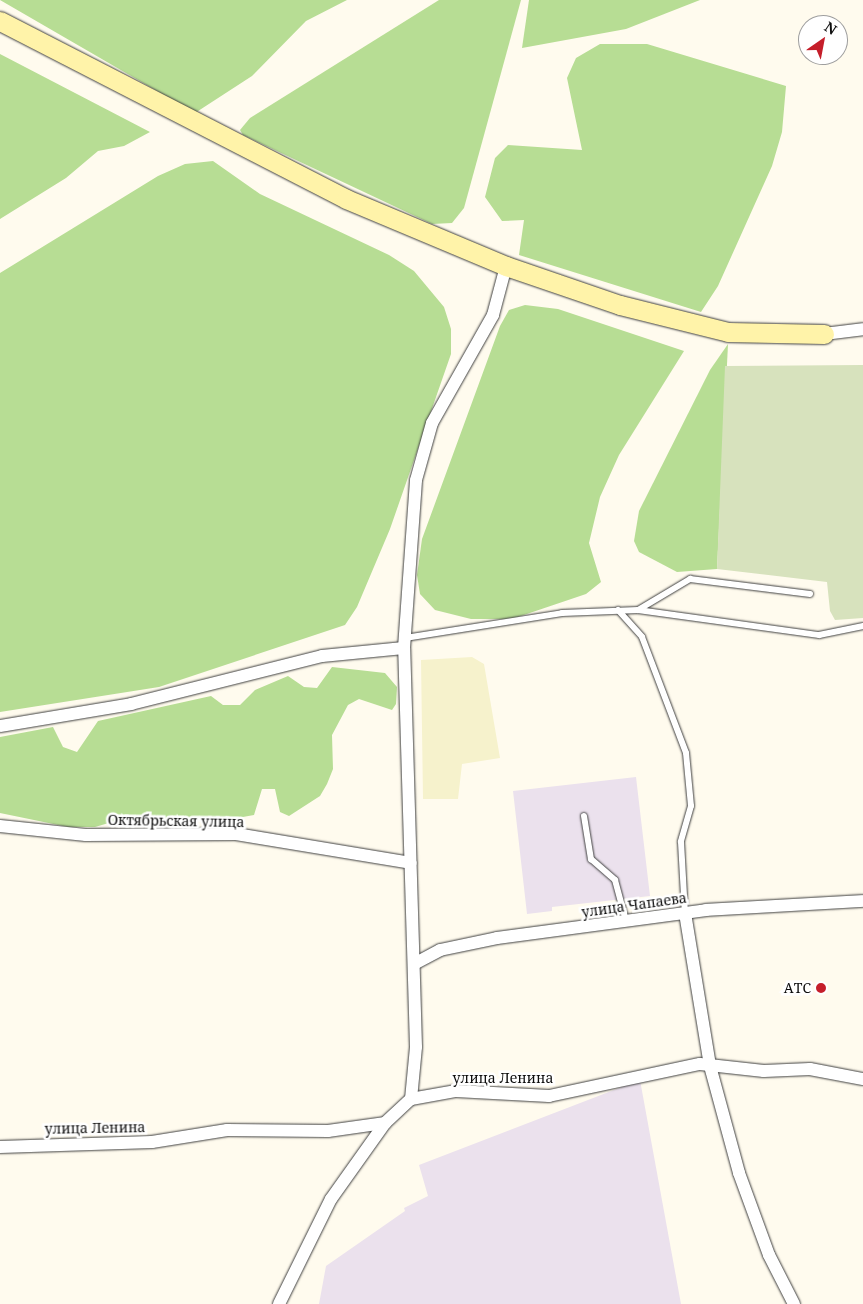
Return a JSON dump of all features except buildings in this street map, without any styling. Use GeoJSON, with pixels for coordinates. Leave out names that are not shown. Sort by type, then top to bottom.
{"type":"FeatureCollection","features":[{"type":"Feature","properties":{"kind":"street"},"geometry":{"type":"LineString","coordinates":[[0,21],[346,199],[506,266],[620,305],[728,332],[824,334],[863,329]]}},
{"type":"Feature","properties":{"kind":"street"},"geometry":{"type":"LineString","coordinates":[[280,1304],[331,1199],[385,1123],[411,1099],[416,1047],[405,643],[416,480],[432,423],[493,315],[506,266]]}},
{"type":"Feature","properties":{"kind":"street"},"geometry":{"type":"LineString","coordinates":[[0,726],[131,704],[322,656],[405,643]]}},
{"type":"Feature","properties":{"kind":"street","name":"Октябрьская улица"},"geometry":{"type":"LineString","coordinates":[[0,826],[86,835],[236,834],[411,863]]}},
{"type":"Feature","properties":{"kind":"street","name":"улица Чапаева"},"geometry":{"type":"LineString","coordinates":[[414,964],[440,950],[497,938],[685,913],[812,900],[863,900]]}},
{"type":"Feature","properties":{"kind":"street"},"geometry":{"type":"LineString","coordinates":[[685,913],[710,1066],[754,1214],[794,1304]]}},
{"type":"Feature","properties":{"kind":"street","name":"улица Ленина"},"geometry":{"type":"LineString","coordinates":[[411,1099],[456,1091],[549,1096],[642,1073],[710,1066],[810,1069],[863,1079]]}},
{"type":"Feature","properties":{"kind":"street","name":"улица Ленина"},"geometry":{"type":"LineString","coordinates":[[0,1147],[152,1142],[227,1130],[328,1131],[385,1123]]}},
{"type":"Feature","properties":{"kind":"lane"},"geometry":{"type":"LineString","coordinates":[[638,610],[690,579],[810,594]]}},
{"type":"Feature","properties":{"kind":"lane"},"geometry":{"type":"LineString","coordinates":[[405,643],[562,613],[618,610],[638,610],[819,635],[863,626]]}},
{"type":"Feature","properties":{"kind":"lane"},"geometry":{"type":"LineString","coordinates":[[618,610],[642,637],[686,753],[691,806],[681,842],[685,913]]}},
{"type":"Feature","properties":{"kind":"lane"},"geometry":{"type":"LineString","coordinates":[[584,816],[591,858],[615,880],[626,922]]}},
{"type":"Feature","properties":{"kind":"shaded area"},"geometry":{"type":"Polygon","coordinates":[[[472,657],[484,664],[500,758],[462,764],[458,799],[423,799],[421,660],[472,657]]]}},
{"type":"Feature","properties":{"kind":"shaded area"},"geometry":{"type":"Polygon","coordinates":[[[636,777],[650,896],[552,907],[552,911],[527,914],[513,791],[636,777]]]}},
{"type":"Feature","properties":{"kind":"shaded area"},"geometry":{"type":"Polygon","coordinates":[[[640,1080],[681,1304],[319,1304],[326,1266],[405,1211],[404,1208],[428,1196],[419,1165],[640,1080]]]}},
{"type":"Feature","properties":{"kind":"green space"},"geometry":{"type":"Polygon","coordinates":[[[0,0],[347,0],[306,21],[252,76],[195,113],[0,0]]]}},
{"type":"Feature","properties":{"kind":"green space"},"geometry":{"type":"Polygon","coordinates":[[[439,0],[521,0],[464,208],[452,223],[432,224],[243,135],[240,130],[250,118],[439,0]]]}},
{"type":"Feature","properties":{"kind":"green space"},"geometry":{"type":"Polygon","coordinates":[[[529,0],[700,0],[626,29],[522,48],[529,0]]]}},
{"type":"Feature","properties":{"kind":"green space"},"geometry":{"type":"Polygon","coordinates":[[[600,44],[647,44],[786,86],[782,132],[772,166],[718,286],[701,312],[519,255],[524,220],[502,221],[485,197],[495,158],[508,145],[582,150],[567,78],[576,58],[600,44]]]}},
{"type":"Feature","properties":{"kind":"green space"},"geometry":{"type":"Polygon","coordinates":[[[0,54],[150,132],[124,146],[98,151],[66,178],[0,219],[0,54]]]}},
{"type":"Feature","properties":{"kind":"green space"},"geometry":{"type":"Polygon","coordinates":[[[213,161],[260,194],[389,255],[414,271],[444,307],[451,329],[451,354],[390,529],[357,607],[345,625],[159,687],[0,712],[0,273],[158,176],[185,164],[213,161]]]}},
{"type":"Feature","properties":{"kind":"green space"},"geometry":{"type":"Polygon","coordinates":[[[525,305],[558,309],[684,351],[619,455],[600,497],[589,543],[601,582],[586,594],[512,619],[471,619],[435,610],[420,594],[417,575],[422,539],[500,326],[509,310],[525,305]]]}},
{"type":"Feature","properties":{"kind":"green space"},"geometry":{"type":"Polygon","coordinates":[[[728,344],[717,569],[677,572],[639,552],[634,541],[639,511],[710,370],[728,344]]]}},
{"type":"Feature","properties":{"kind":"green space"},"geometry":{"type":"Polygon","coordinates":[[[863,365],[863,618],[835,620],[830,611],[827,582],[717,569],[725,366],[863,365]]]}},
{"type":"Feature","properties":{"kind":"green space"},"geometry":{"type":"Polygon","coordinates":[[[332,667],[385,673],[397,687],[396,704],[392,710],[359,699],[348,705],[332,735],[333,769],[327,784],[320,796],[289,816],[280,812],[275,789],[262,789],[254,815],[226,820],[119,820],[95,827],[68,827],[0,813],[0,737],[53,727],[63,747],[77,752],[98,721],[211,696],[223,705],[240,705],[255,690],[288,676],[304,687],[317,688],[332,667]]]}},
{"type":"Feature","properties":{"kind":"place","name":"АТС"},"geometry":{"type":"Point","coordinates":[821,988]}}]}
